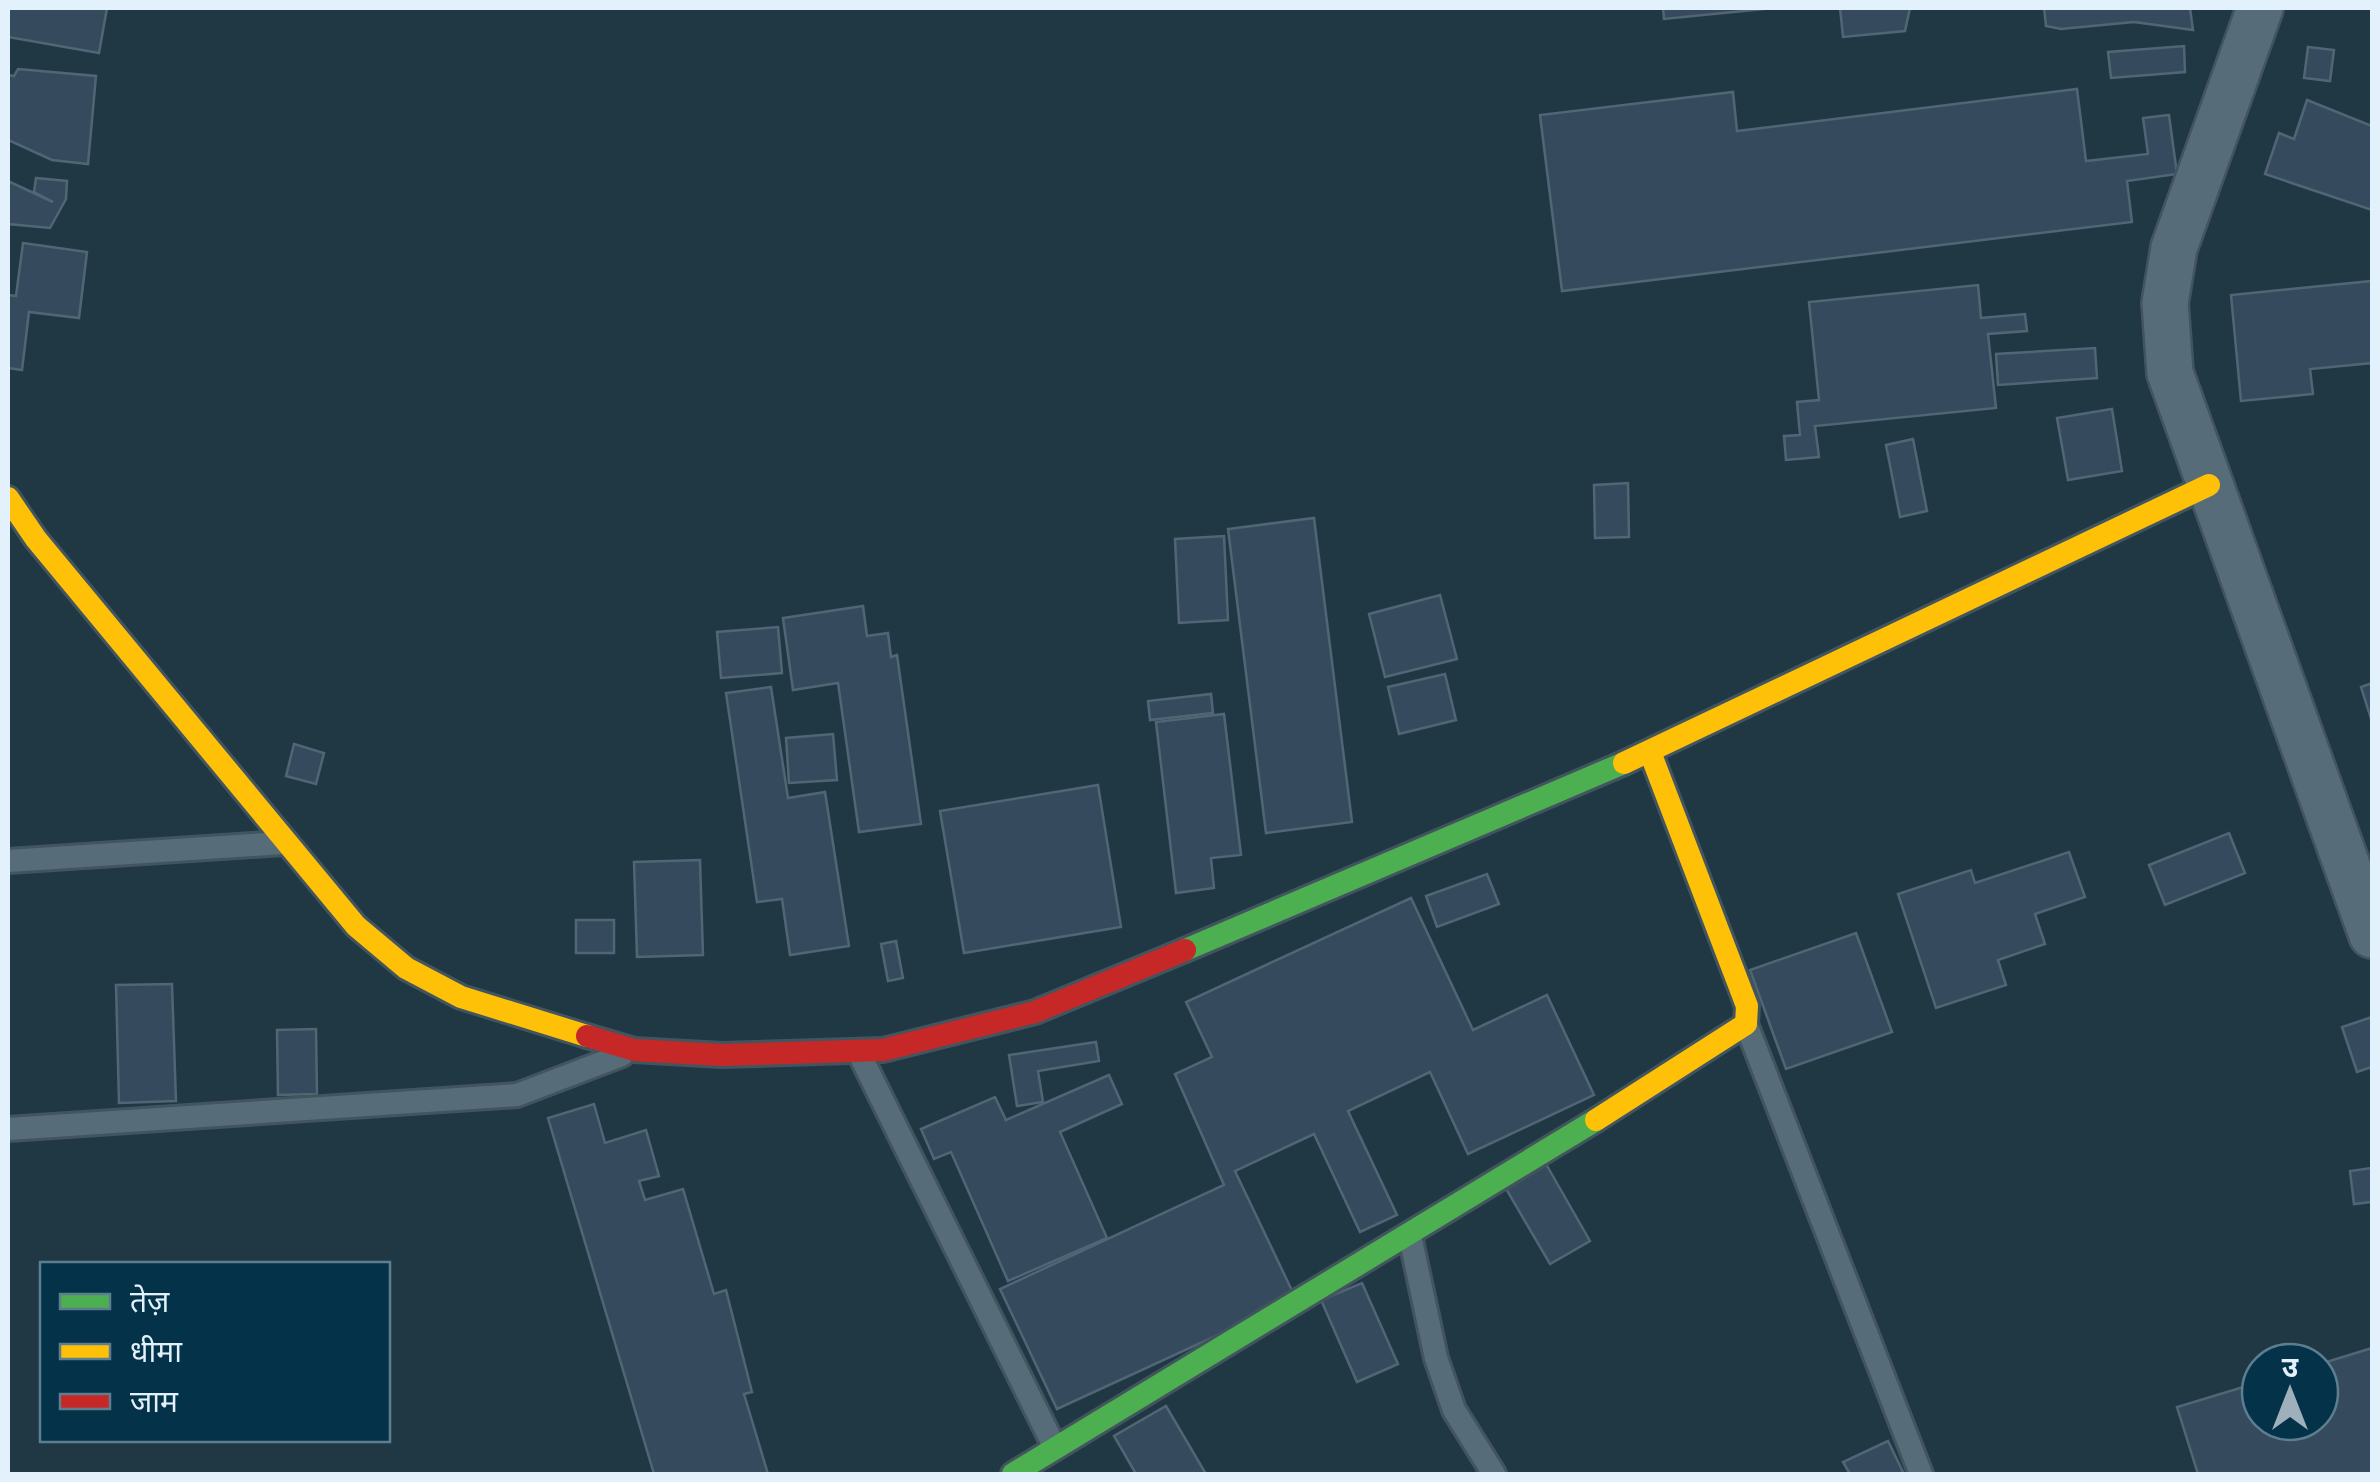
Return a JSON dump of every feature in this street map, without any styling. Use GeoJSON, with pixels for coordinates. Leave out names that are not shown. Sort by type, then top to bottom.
{"type":"FeatureCollection","features":[{"type":"Feature","properties":{"kind":"street"},"geometry":{"type":"LineString","coordinates":[[2260,8],[2174,248],[2165,303],[2170,372],[2209,485],[2354,830],[2372,935]]}},
{"type":"Feature","properties":{"kind":"street"},"geometry":{"type":"LineString","coordinates":[[8,498],[36,539],[356,926],[406,968],[461,997],[634,1050],[722,1055],[883,1050],[1034,1012],[1650,752],[2209,485]]}},
{"type":"Feature","properties":{"kind":"street"},"geometry":{"type":"LineString","coordinates":[[1013,1474],[1729,1039],[1746,1024],[1747,1006],[1650,752]]}},
{"type":"Feature","properties":{"kind":"lane"},"geometry":{"type":"LineString","coordinates":[[8,861],[289,842]]}},
{"type":"Feature","properties":{"kind":"lane"},"geometry":{"type":"LineString","coordinates":[[1746,1024],[1921,1474]]}},
{"type":"Feature","properties":{"kind":"lane"},"geometry":{"type":"LineString","coordinates":[[8,1129],[517,1095],[634,1050]]}},
{"type":"Feature","properties":{"kind":"lane"},"geometry":{"type":"LineString","coordinates":[[857,1050],[1055,1448]]}},
{"type":"Feature","properties":{"kind":"lane"},"geometry":{"type":"LineString","coordinates":[[1409,1232],[1436,1358],[1454,1410],[1494,1474]]}},
{"type":"Feature","properties":{"kind":"building"},"geometry":{"type":"Polygon","coordinates":[[[8,8],[107,8],[99,53],[8,37],[8,8]]]}},
{"type":"Feature","properties":{"kind":"building"},"geometry":{"type":"Polygon","coordinates":[[[1663,8],[1774,8],[1664,19],[1663,8]]]}},
{"type":"Feature","properties":{"kind":"building"},"geometry":{"type":"Polygon","coordinates":[[[1840,8],[1910,8],[1905,31],[1843,37],[1840,8]]]}},
{"type":"Feature","properties":{"kind":"building"},"geometry":{"type":"Polygon","coordinates":[[[2044,8],[2190,8],[2193,30],[2134,22],[2061,29],[2046,26],[2044,8]]]}},
{"type":"Feature","properties":{"kind":"building"},"geometry":{"type":"Polygon","coordinates":[[[2184,46],[2185,72],[2111,78],[2108,52],[2184,46]]]}},
{"type":"Feature","properties":{"kind":"building"},"geometry":{"type":"Polygon","coordinates":[[[2308,47],[2334,50],[2330,81],[2304,78],[2308,47]]]}},
{"type":"Feature","properties":{"kind":"building"},"geometry":{"type":"Polygon","coordinates":[[[18,69],[96,76],[88,164],[52,160],[8,140],[8,75],[14,76],[18,69]]]}},
{"type":"Feature","properties":{"kind":"building"},"geometry":{"type":"Polygon","coordinates":[[[2077,89],[2086,161],[2148,154],[2143,118],[2169,115],[2177,174],[2127,181],[2132,222],[1562,291],[1540,115],[1733,92],[1737,131],[2077,89]]]}},
{"type":"Feature","properties":{"kind":"building"},"geometry":{"type":"Polygon","coordinates":[[[2307,100],[2372,126],[2372,210],[2265,174],[2279,133],[2294,139],[2307,100]]]}},
{"type":"Feature","properties":{"kind":"building"},"geometry":{"type":"Polygon","coordinates":[[[36,178],[67,181],[66,199],[50,228],[8,224],[8,181],[53,202],[34,192],[36,178]]]}},
{"type":"Feature","properties":{"kind":"building"},"geometry":{"type":"Polygon","coordinates":[[[23,243],[87,252],[79,318],[29,312],[22,370],[8,368],[8,295],[16,296],[23,243]]]}},
{"type":"Feature","properties":{"kind":"building"},"geometry":{"type":"Polygon","coordinates":[[[2372,281],[2372,363],[2310,369],[2313,394],[2241,401],[2231,295],[2372,281]]]}},
{"type":"Feature","properties":{"kind":"building"},"geometry":{"type":"Polygon","coordinates":[[[1978,285],[1981,318],[2025,314],[2027,331],[1988,334],[1996,408],[1815,426],[1819,457],[1786,460],[1784,436],[1800,435],[1797,402],[1819,400],[1809,302],[1978,285]]]}},
{"type":"Feature","properties":{"kind":"building"},"geometry":{"type":"Polygon","coordinates":[[[2095,348],[2097,378],[1998,385],[1996,354],[2095,348]]]}},
{"type":"Feature","properties":{"kind":"building"},"geometry":{"type":"Polygon","coordinates":[[[2112,409],[2122,471],[2068,480],[2057,418],[2112,409]]]}},
{"type":"Feature","properties":{"kind":"building"},"geometry":{"type":"Polygon","coordinates":[[[1913,439],[1927,511],[1900,517],[1886,445],[1913,439]]]}},
{"type":"Feature","properties":{"kind":"building"},"geometry":{"type":"Polygon","coordinates":[[[1628,483],[1629,537],[1595,538],[1594,485],[1628,483]]]}},
{"type":"Feature","properties":{"kind":"building"},"geometry":{"type":"Polygon","coordinates":[[[1314,518],[1352,822],[1266,833],[1228,529],[1314,518]]]}},
{"type":"Feature","properties":{"kind":"building"},"geometry":{"type":"Polygon","coordinates":[[[1224,536],[1228,620],[1179,623],[1175,539],[1224,536]]]}},
{"type":"Feature","properties":{"kind":"building"},"geometry":{"type":"Polygon","coordinates":[[[1440,595],[1457,659],[1385,677],[1369,614],[1440,595]]]}},
{"type":"Feature","properties":{"kind":"building"},"geometry":{"type":"Polygon","coordinates":[[[863,606],[867,636],[888,633],[891,657],[897,655],[921,824],[859,832],[838,683],[793,690],[783,618],[863,606]]]}},
{"type":"Feature","properties":{"kind":"building"},"geometry":{"type":"Polygon","coordinates":[[[778,627],[782,673],[721,678],[717,632],[778,627]]]}},
{"type":"Feature","properties":{"kind":"building"},"geometry":{"type":"Polygon","coordinates":[[[1445,674],[1456,720],[1399,734],[1388,687],[1445,674]]]}},
{"type":"Feature","properties":{"kind":"building"},"geometry":{"type":"Polygon","coordinates":[[[2372,683],[2372,722],[2361,687],[2372,683]]]}},
{"type":"Feature","properties":{"kind":"building"},"geometry":{"type":"Polygon","coordinates":[[[771,687],[788,798],[825,792],[849,946],[790,955],[782,899],[757,902],[726,693],[771,687]]]}},
{"type":"Feature","properties":{"kind":"building"},"geometry":{"type":"Polygon","coordinates":[[[1211,694],[1213,713],[1150,720],[1148,701],[1211,694]]]}},
{"type":"Feature","properties":{"kind":"building"},"geometry":{"type":"Polygon","coordinates":[[[1224,714],[1241,855],[1211,858],[1214,888],[1176,893],[1156,722],[1224,714]]]}},
{"type":"Feature","properties":{"kind":"building"},"geometry":{"type":"Polygon","coordinates":[[[833,734],[837,780],[789,783],[786,738],[833,734]]]}},
{"type":"Feature","properties":{"kind":"building"},"geometry":{"type":"Polygon","coordinates":[[[294,744],[324,753],[316,784],[286,776],[294,744]]]}},
{"type":"Feature","properties":{"kind":"building"},"geometry":{"type":"Polygon","coordinates":[[[1098,785],[1121,927],[964,953],[940,811],[1098,785]]]}},
{"type":"Feature","properties":{"kind":"building"},"geometry":{"type":"Polygon","coordinates":[[[2229,833],[2245,873],[2165,905],[2149,865],[2229,833]]]}},
{"type":"Feature","properties":{"kind":"building"},"geometry":{"type":"Polygon","coordinates":[[[2069,852],[2085,897],[2035,914],[2045,944],[1998,960],[2006,985],[1936,1008],[1898,894],[1971,870],[1975,883],[2069,852]]]}},
{"type":"Feature","properties":{"kind":"building"},"geometry":{"type":"Polygon","coordinates":[[[700,860],[703,955],[637,957],[634,862],[700,860]]]}},
{"type":"Feature","properties":{"kind":"building"},"geometry":{"type":"Polygon","coordinates":[[[1487,874],[1499,904],[1437,927],[1426,896],[1487,874]]]}},
{"type":"Feature","properties":{"kind":"building"},"geometry":{"type":"Polygon","coordinates":[[[1411,898],[1473,1030],[1547,995],[1594,1095],[1468,1154],[1430,1072],[1348,1111],[1397,1215],[1360,1232],[1314,1134],[1235,1171],[1296,1299],[1057,1409],[1000,1289],[1224,1185],[1175,1074],[1212,1057],[1186,1002],[1411,898]]]}},
{"type":"Feature","properties":{"kind":"building"},"geometry":{"type":"Polygon","coordinates":[[[576,920],[614,920],[614,953],[576,953],[576,920]]]}},
{"type":"Feature","properties":{"kind":"building"},"geometry":{"type":"Polygon","coordinates":[[[1856,933],[1892,1032],[1786,1069],[1750,970],[1856,933]]]}},
{"type":"Feature","properties":{"kind":"building"},"geometry":{"type":"Polygon","coordinates":[[[896,941],[903,978],[888,981],[881,944],[896,941]]]}},
{"type":"Feature","properties":{"kind":"building"},"geometry":{"type":"Polygon","coordinates":[[[172,984],[176,1101],[119,1103],[116,985],[172,984]]]}},
{"type":"Feature","properties":{"kind":"building"},"geometry":{"type":"Polygon","coordinates":[[[2372,1017],[2372,1067],[2357,1072],[2342,1027],[2372,1017]]]}},
{"type":"Feature","properties":{"kind":"building"},"geometry":{"type":"Polygon","coordinates":[[[316,1029],[317,1094],[278,1095],[277,1030],[316,1029]]]}},
{"type":"Feature","properties":{"kind":"building"},"geometry":{"type":"Polygon","coordinates":[[[1096,1042],[1099,1061],[1038,1071],[1043,1102],[1017,1106],[1009,1055],[1096,1042]]]}},
{"type":"Feature","properties":{"kind":"building"},"geometry":{"type":"Polygon","coordinates":[[[1109,1075],[1122,1104],[1060,1132],[1107,1238],[1008,1281],[951,1152],[934,1159],[921,1129],[995,1097],[1006,1120],[1109,1075]]]}},
{"type":"Feature","properties":{"kind":"building"},"geometry":{"type":"Polygon","coordinates":[[[594,1104],[605,1143],[646,1130],[659,1176],[639,1181],[645,1200],[683,1189],[714,1294],[726,1290],[752,1392],[744,1394],[768,1474],[654,1474],[548,1118],[594,1104]]]}},
{"type":"Feature","properties":{"kind":"building"},"geometry":{"type":"Polygon","coordinates":[[[1546,1164],[1590,1241],[1550,1264],[1505,1187],[1546,1164]]]}},
{"type":"Feature","properties":{"kind":"building"},"geometry":{"type":"Polygon","coordinates":[[[2372,1168],[2372,1202],[2354,1204],[2350,1171],[2372,1168]]]}},
{"type":"Feature","properties":{"kind":"building"},"geometry":{"type":"Polygon","coordinates":[[[1362,1283],[1398,1364],[1357,1382],[1321,1300],[1362,1283]]]}},
{"type":"Feature","properties":{"kind":"building"},"geometry":{"type":"Polygon","coordinates":[[[2372,1348],[2372,1474],[2198,1474],[2177,1407],[2240,1388],[2240,1442],[2340,1442],[2340,1358],[2372,1348]]]}},
{"type":"Feature","properties":{"kind":"building"},"geometry":{"type":"Polygon","coordinates":[[[1166,1406],[1206,1474],[1136,1474],[1114,1436],[1166,1406]]]}},
{"type":"Feature","properties":{"kind":"building"},"geometry":{"type":"Polygon","coordinates":[[[1888,1441],[1904,1474],[1850,1474],[1843,1462],[1888,1441]]]}},
{"type":"Feature","properties":{"kind":"traffic: fast"},"geometry":{"type":"LineString","coordinates":[[1185,950],[1624,763]]}},
{"type":"Feature","properties":{"kind":"traffic: fast"},"geometry":{"type":"LineString","coordinates":[[1013,1474],[1596,1120]]}},
{"type":"Feature","properties":{"kind":"traffic: slow"},"geometry":{"type":"LineString","coordinates":[[1624,763],[2209,485]]}},
{"type":"Feature","properties":{"kind":"traffic: slow"},"geometry":{"type":"LineString","coordinates":[[8,498],[36,539],[356,926],[406,968],[461,997],[587,1036]]}},
{"type":"Feature","properties":{"kind":"traffic: slow"},"geometry":{"type":"LineString","coordinates":[[1596,1120],[1746,1024],[1747,1006],[1650,752]]}},
{"type":"Feature","properties":{"kind":"traffic: jam"},"geometry":{"type":"LineString","coordinates":[[587,1036],[634,1050],[722,1055],[883,1050],[1035,1012],[1185,950]]}}]}
